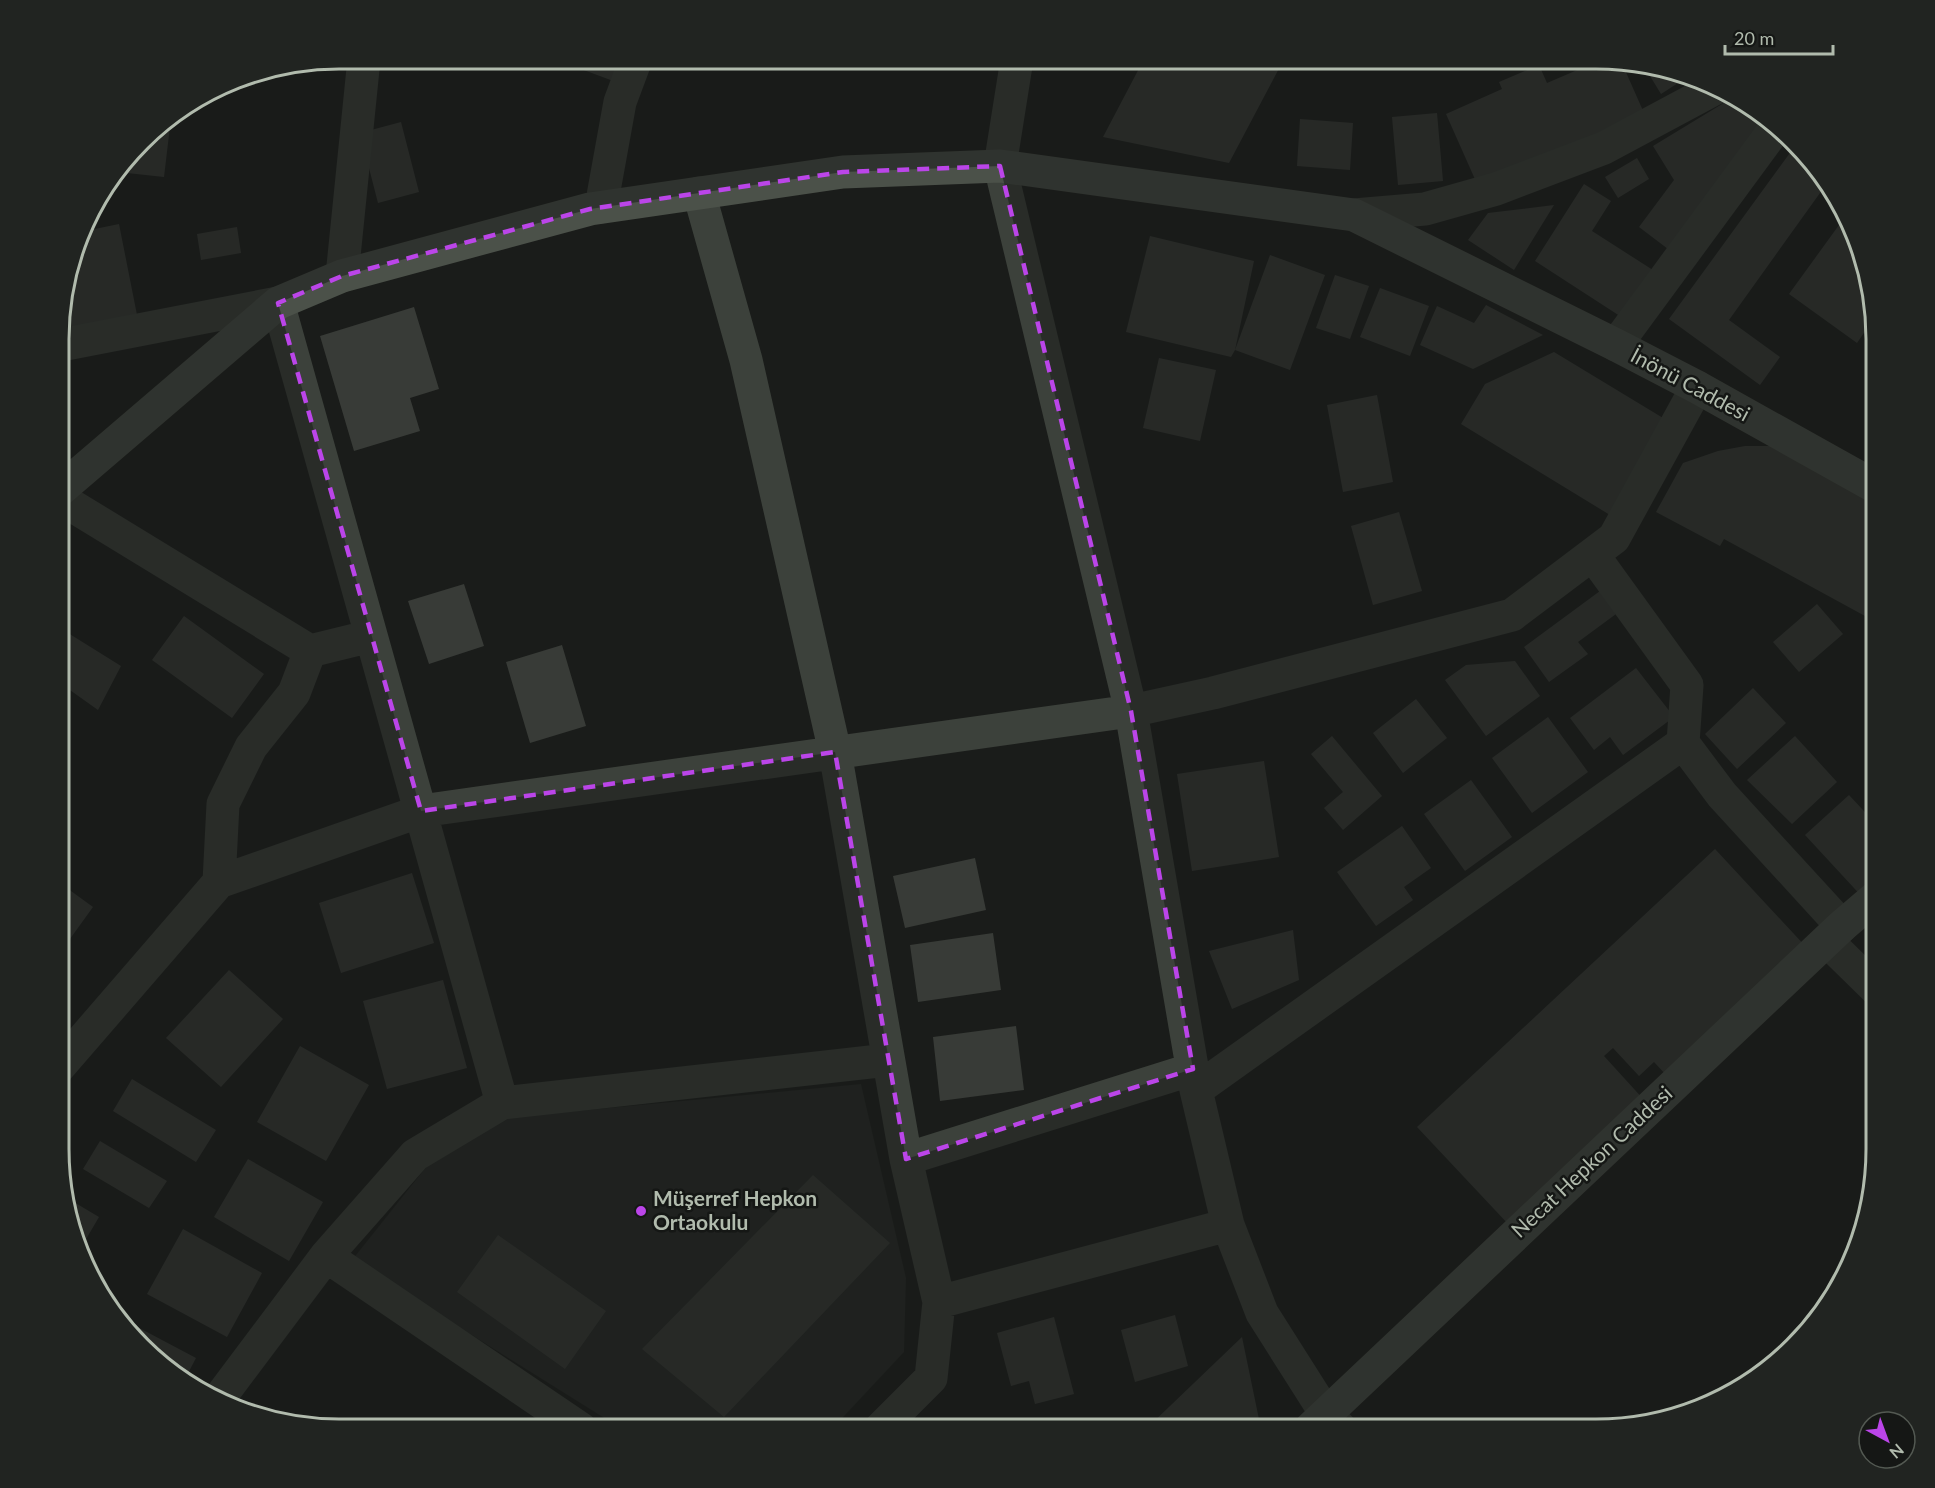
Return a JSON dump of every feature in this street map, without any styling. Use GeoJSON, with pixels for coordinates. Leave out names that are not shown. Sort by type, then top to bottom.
{"type":"FeatureCollection","features":[{"type":"Feature","properties":{"kind":"street"},"geometry":{"type":"LineString","coordinates":[[342,276],[363,69]]}},
{"type":"Feature","properties":{"kind":"street"},"geometry":{"type":"LineString","coordinates":[[601,207],[620,102],[632,69]]}},
{"type":"Feature","properties":{"kind":"street"},"geometry":{"type":"LineString","coordinates":[[1015,69],[1000,166],[1131,711],[1194,1080],[1228,1225],[1262,1313],[1323,1419]]}},
{"type":"Feature","properties":{"kind":"street"},"geometry":{"type":"LineString","coordinates":[[69,343],[278,303],[342,276],[601,207],[843,172],[1000,166],[1354,215],[1425,209],[1496,189],[1604,148],[1706,93]]}},
{"type":"Feature","properties":{"kind":"street","name":"İnönü Caddesi"},"geometry":{"type":"LineString","coordinates":[[1771,134],[1616,345],[1697,387],[1866,481]]}},
{"type":"Feature","properties":{"kind":"street"},"geometry":{"type":"LineString","coordinates":[[699,193],[746,360],[835,752],[906,1159],[939,1302],[931,1378],[890,1419]]}},
{"type":"Feature","properties":{"kind":"street"},"geometry":{"type":"LineString","coordinates":[[1354,215],[1616,345]]}},
{"type":"Feature","properties":{"kind":"street"},"geometry":{"type":"LineString","coordinates":[[69,482],[278,303]]}},
{"type":"Feature","properties":{"kind":"street"},"geometry":{"type":"LineString","coordinates":[[278,303],[502,1102]]}},
{"type":"Feature","properties":{"kind":"street"},"geometry":{"type":"LineString","coordinates":[[69,1055],[219,882],[421,811],[1131,711],[1213,693],[1512,615],[1614,538],[1697,387]]}},
{"type":"Feature","properties":{"kind":"street"},"geometry":{"type":"LineString","coordinates":[[69,504],[310,651],[371,636]]}},
{"type":"Feature","properties":{"kind":"street"},"geometry":{"type":"LineString","coordinates":[[1593,555],[1686,685],[1683,743],[1866,976]]}},
{"type":"Feature","properties":{"kind":"street"},"geometry":{"type":"LineString","coordinates":[[219,882],[223,804],[251,747],[294,693],[310,651]]}},
{"type":"Feature","properties":{"kind":"street"},"geometry":{"type":"LineString","coordinates":[[906,1159],[1194,1080],[1683,743]]}},
{"type":"Feature","properties":{"kind":"street","name":"Necat Hepkon Caddesi"},"geometry":{"type":"LineString","coordinates":[[1331,1419],[1834,934],[1866,906]]}},
{"type":"Feature","properties":{"kind":"street"},"geometry":{"type":"LineString","coordinates":[[224,1393],[326,1256],[415,1155],[502,1102],[888,1060]]}},
{"type":"Feature","properties":{"kind":"street"},"geometry":{"type":"LineString","coordinates":[[939,1302],[1228,1225]]}},
{"type":"Feature","properties":{"kind":"street"},"geometry":{"type":"LineString","coordinates":[[326,1256],[566,1419]]}},
{"type":"Feature","properties":{"kind":"highlighted area"},"geometry":{"type":"Polygon","coordinates":[[[1000,166],[1131,711],[1193,1069],[906,1159],[835,752],[421,811],[278,303],[342,276],[590,209],[843,172],[1000,166]]]}},
{"type":"Feature","properties":{"kind":"shaded area","name":"Müşerref Hepkon Ortaokulu"},"geometry":{"type":"Polygon","coordinates":[[[861,1084],[906,1278],[904,1352],[841,1419],[606,1419],[352,1260],[431,1161],[504,1118],[861,1084]]]}},
{"type":"Feature","properties":{"kind":"building"},"geometry":{"type":"Polygon","coordinates":[[[581,69],[621,69],[616,82],[581,69]]]}},
{"type":"Feature","properties":{"kind":"building"},"geometry":{"type":"Polygon","coordinates":[[[1139,69],[1279,69],[1229,163],[1103,137],[1139,69]]]}},
{"type":"Feature","properties":{"kind":"building"},"geometry":{"type":"Polygon","coordinates":[[[1530,69],[1541,69],[1547,83],[1580,69],[1625,71],[1644,113],[1478,186],[1446,114],[1502,89],[1499,82],[1530,69]]]}},
{"type":"Feature","properties":{"kind":"building"},"geometry":{"type":"Polygon","coordinates":[[[1649,74],[1680,82],[1661,94],[1649,74]]]}},
{"type":"Feature","properties":{"kind":"building"},"geometry":{"type":"Polygon","coordinates":[[[1725,102],[1762,126],[1668,249],[1639,227],[1674,180],[1653,146],[1725,102]]]}},
{"type":"Feature","properties":{"kind":"building"},"geometry":{"type":"Polygon","coordinates":[[[1437,113],[1443,181],[1398,185],[1392,117],[1437,113]]]}},
{"type":"Feature","properties":{"kind":"building"},"geometry":{"type":"Polygon","coordinates":[[[1300,119],[1353,123],[1350,170],[1297,166],[1300,119]]]}},
{"type":"Feature","properties":{"kind":"building"},"geometry":{"type":"Polygon","coordinates":[[[401,122],[419,192],[378,203],[360,133],[401,122]]]}},
{"type":"Feature","properties":{"kind":"building"},"geometry":{"type":"Polygon","coordinates":[[[170,129],[164,177],[127,173],[148,148],[170,129]]]}},
{"type":"Feature","properties":{"kind":"building"},"geometry":{"type":"Polygon","coordinates":[[[1791,152],[1821,191],[1729,320],[1780,357],[1760,385],[1669,319],[1791,152]]]}},
{"type":"Feature","properties":{"kind":"building"},"geometry":{"type":"Polygon","coordinates":[[[1637,158],[1649,179],[1618,198],[1605,177],[1637,158]]]}},
{"type":"Feature","properties":{"kind":"building"},"geometry":{"type":"Polygon","coordinates":[[[1584,184],[1611,201],[1592,231],[1656,272],[1626,320],[1535,261],[1584,184]]]}},
{"type":"Feature","properties":{"kind":"building"},"geometry":{"type":"Polygon","coordinates":[[[1554,205],[1514,270],[1468,240],[1488,213],[1554,205]]]}},
{"type":"Feature","properties":{"kind":"building"},"geometry":{"type":"Polygon","coordinates":[[[119,224],[137,315],[70,328],[71,304],[78,269],[93,229],[119,224]]]}},
{"type":"Feature","properties":{"kind":"building"},"geometry":{"type":"Polygon","coordinates":[[[1840,224],[1852,252],[1864,304],[1866,330],[1857,343],[1789,294],[1840,224]]]}},
{"type":"Feature","properties":{"kind":"building"},"geometry":{"type":"Polygon","coordinates":[[[237,227],[241,253],[201,260],[197,234],[237,227]]]}},
{"type":"Feature","properties":{"kind":"building"},"geometry":{"type":"Polygon","coordinates":[[[1150,236],[1254,261],[1235,350],[1231,357],[1126,332],[1150,236]]]}},
{"type":"Feature","properties":{"kind":"building"},"geometry":{"type":"Polygon","coordinates":[[[1270,255],[1325,275],[1290,370],[1235,350],[1270,255]]]}},
{"type":"Feature","properties":{"kind":"building"},"geometry":{"type":"Polygon","coordinates":[[[1335,275],[1369,286],[1350,339],[1316,328],[1335,275]]]}},
{"type":"Feature","properties":{"kind":"building"},"geometry":{"type":"Polygon","coordinates":[[[1380,288],[1429,306],[1410,356],[1360,337],[1380,288]]]}},
{"type":"Feature","properties":{"kind":"building"},"geometry":{"type":"Polygon","coordinates":[[[1486,305],[1543,335],[1473,369],[1420,345],[1437,306],[1474,323],[1486,305]]]}},
{"type":"Feature","properties":{"kind":"building"},"geometry":{"type":"Polygon","coordinates":[[[414,307],[439,389],[410,398],[420,431],[354,451],[320,336],[414,307]]]}},
{"type":"Feature","properties":{"kind":"building"},"geometry":{"type":"Polygon","coordinates":[[[1554,352],[1668,421],[1610,515],[1461,424],[1485,384],[1554,352]]]}},
{"type":"Feature","properties":{"kind":"building"},"geometry":{"type":"Polygon","coordinates":[[[1159,358],[1216,370],[1200,441],[1143,428],[1159,358]]]}},
{"type":"Feature","properties":{"kind":"building"},"geometry":{"type":"Polygon","coordinates":[[[1377,395],[1393,482],[1343,492],[1327,405],[1377,395]]]}},
{"type":"Feature","properties":{"kind":"building"},"geometry":{"type":"Polygon","coordinates":[[[1745,446],[1775,446],[1866,496],[1866,617],[1724,539],[1720,546],[1656,512],[1683,463],[1718,451],[1745,446]]]}},
{"type":"Feature","properties":{"kind":"building"},"geometry":{"type":"Polygon","coordinates":[[[1399,512],[1422,591],[1373,605],[1351,526],[1399,512]]]}},
{"type":"Feature","properties":{"kind":"building"},"geometry":{"type":"Polygon","coordinates":[[[464,584],[484,646],[429,664],[408,601],[464,584]]]}},
{"type":"Feature","properties":{"kind":"building"},"geometry":{"type":"Polygon","coordinates":[[[1600,591],[1616,614],[1578,642],[1588,654],[1549,682],[1524,647],[1600,591]]]}},
{"type":"Feature","properties":{"kind":"building"},"geometry":{"type":"Polygon","coordinates":[[[1817,604],[1843,634],[1799,672],[1773,642],[1817,604]]]}},
{"type":"Feature","properties":{"kind":"building"},"geometry":{"type":"Polygon","coordinates":[[[184,616],[264,674],[232,718],[152,660],[184,616]]]}},
{"type":"Feature","properties":{"kind":"building"},"geometry":{"type":"Polygon","coordinates":[[[69,634],[121,666],[98,710],[69,689],[69,634]]]}},
{"type":"Feature","properties":{"kind":"building"},"geometry":{"type":"Polygon","coordinates":[[[562,645],[586,726],[530,743],[506,662],[562,645]]]}},
{"type":"Feature","properties":{"kind":"building"},"geometry":{"type":"Polygon","coordinates":[[[1515,661],[1540,696],[1486,736],[1445,680],[1466,665],[1515,661]]]}},
{"type":"Feature","properties":{"kind":"building"},"geometry":{"type":"Polygon","coordinates":[[[1636,668],[1674,717],[1623,755],[1610,737],[1594,750],[1570,718],[1636,668]]]}},
{"type":"Feature","properties":{"kind":"building"},"geometry":{"type":"Polygon","coordinates":[[[1753,688],[1786,723],[1737,769],[1705,734],[1753,688]]]}},
{"type":"Feature","properties":{"kind":"building"},"geometry":{"type":"Polygon","coordinates":[[[1416,699],[1447,738],[1403,773],[1373,733],[1416,699]]]}},
{"type":"Feature","properties":{"kind":"building"},"geometry":{"type":"Polygon","coordinates":[[[1548,717],[1588,772],[1532,813],[1492,758],[1548,717]]]}},
{"type":"Feature","properties":{"kind":"building"},"geometry":{"type":"Polygon","coordinates":[[[1332,736],[1382,796],[1343,830],[1324,808],[1343,792],[1311,754],[1332,736]]]}},
{"type":"Feature","properties":{"kind":"building"},"geometry":{"type":"Polygon","coordinates":[[[1795,736],[1837,782],[1792,824],[1747,780],[1795,736]]]}},
{"type":"Feature","properties":{"kind":"building"},"geometry":{"type":"Polygon","coordinates":[[[1264,761],[1279,857],[1192,871],[1177,774],[1264,761]]]}},
{"type":"Feature","properties":{"kind":"building"},"geometry":{"type":"Polygon","coordinates":[[[1471,780],[1512,837],[1465,871],[1424,814],[1471,780]]]}},
{"type":"Feature","properties":{"kind":"building"},"geometry":{"type":"Polygon","coordinates":[[[1849,795],[1866,813],[1866,901],[1805,835],[1849,795]]]}},
{"type":"Feature","properties":{"kind":"building"},"geometry":{"type":"Polygon","coordinates":[[[1402,826],[1431,868],[1404,887],[1413,900],[1376,926],[1337,872],[1402,826]]]}},
{"type":"Feature","properties":{"kind":"building"},"geometry":{"type":"Polygon","coordinates":[[[1715,849],[1807,948],[1668,1077],[1654,1062],[1639,1076],[1613,1048],[1604,1056],[1645,1101],[1510,1226],[1417,1127],[1715,849]]]}},
{"type":"Feature","properties":{"kind":"building"},"geometry":{"type":"Polygon","coordinates":[[[975,858],[986,910],[905,928],[893,876],[975,858]]]}},
{"type":"Feature","properties":{"kind":"building"},"geometry":{"type":"Polygon","coordinates":[[[412,873],[434,943],[341,973],[319,903],[412,873]]]}},
{"type":"Feature","properties":{"kind":"building"},"geometry":{"type":"Polygon","coordinates":[[[69,890],[93,907],[69,940],[69,890]]]}},
{"type":"Feature","properties":{"kind":"building"},"geometry":{"type":"Polygon","coordinates":[[[1293,930],[1299,980],[1232,1009],[1209,951],[1293,930]]]}},
{"type":"Feature","properties":{"kind":"building"},"geometry":{"type":"Polygon","coordinates":[[[993,933],[1001,990],[918,1002],[910,945],[993,933]]]}},
{"type":"Feature","properties":{"kind":"building"},"geometry":{"type":"Polygon","coordinates":[[[229,970],[283,1019],[221,1087],[166,1038],[229,970]]]}},
{"type":"Feature","properties":{"kind":"building"},"geometry":{"type":"Polygon","coordinates":[[[443,980],[467,1068],[387,1089],[363,1001],[443,980]]]}},
{"type":"Feature","properties":{"kind":"building"},"geometry":{"type":"Polygon","coordinates":[[[1016,1026],[1024,1090],[940,1101],[933,1037],[1016,1026]]]}},
{"type":"Feature","properties":{"kind":"building"},"geometry":{"type":"Polygon","coordinates":[[[300,1046],[369,1085],[326,1161],[257,1122],[300,1046]]]}},
{"type":"Feature","properties":{"kind":"building"},"geometry":{"type":"Polygon","coordinates":[[[132,1079],[216,1130],[196,1162],[113,1111],[132,1079]]]}},
{"type":"Feature","properties":{"kind":"building"},"geometry":{"type":"Polygon","coordinates":[[[100,1141],[167,1181],[149,1208],[83,1169],[100,1141]]]}},
{"type":"Feature","properties":{"kind":"building"},"geometry":{"type":"Polygon","coordinates":[[[248,1159],[323,1202],[289,1261],[214,1217],[248,1159]]]}},
{"type":"Feature","properties":{"kind":"building"},"geometry":{"type":"Polygon","coordinates":[[[813,1175],[890,1243],[724,1417],[642,1349],[813,1175]]]}},
{"type":"Feature","properties":{"kind":"building"},"geometry":{"type":"Polygon","coordinates":[[[74,1202],[99,1217],[85,1241],[74,1202]]]}},
{"type":"Feature","properties":{"kind":"building"},"geometry":{"type":"Polygon","coordinates":[[[183,1229],[262,1273],[227,1337],[147,1294],[183,1229]]]}},
{"type":"Feature","properties":{"kind":"building"},"geometry":{"type":"Polygon","coordinates":[[[498,1235],[606,1311],[565,1369],[457,1292],[498,1235]]]}},
{"type":"Feature","properties":{"kind":"building"},"geometry":{"type":"Polygon","coordinates":[[[1175,1315],[1188,1366],[1135,1382],[1121,1330],[1175,1315]]]}},
{"type":"Feature","properties":{"kind":"building"},"geometry":{"type":"Polygon","coordinates":[[[1054,1317],[1074,1394],[1035,1404],[1029,1381],[1011,1386],[997,1333],[1054,1317]]]}},
{"type":"Feature","properties":{"kind":"building"},"geometry":{"type":"Polygon","coordinates":[[[135,1326],[196,1358],[188,1373],[161,1352],[135,1326]]]}},
{"type":"Feature","properties":{"kind":"building"},"geometry":{"type":"Polygon","coordinates":[[[1242,1337],[1259,1419],[1156,1419],[1242,1337]]]}},
{"type":"Feature","properties":{"kind":"place","name":"Müşerref Hepkon Ortaokulu"},"geometry":{"type":"Point","coordinates":[641,1211]}}]}
